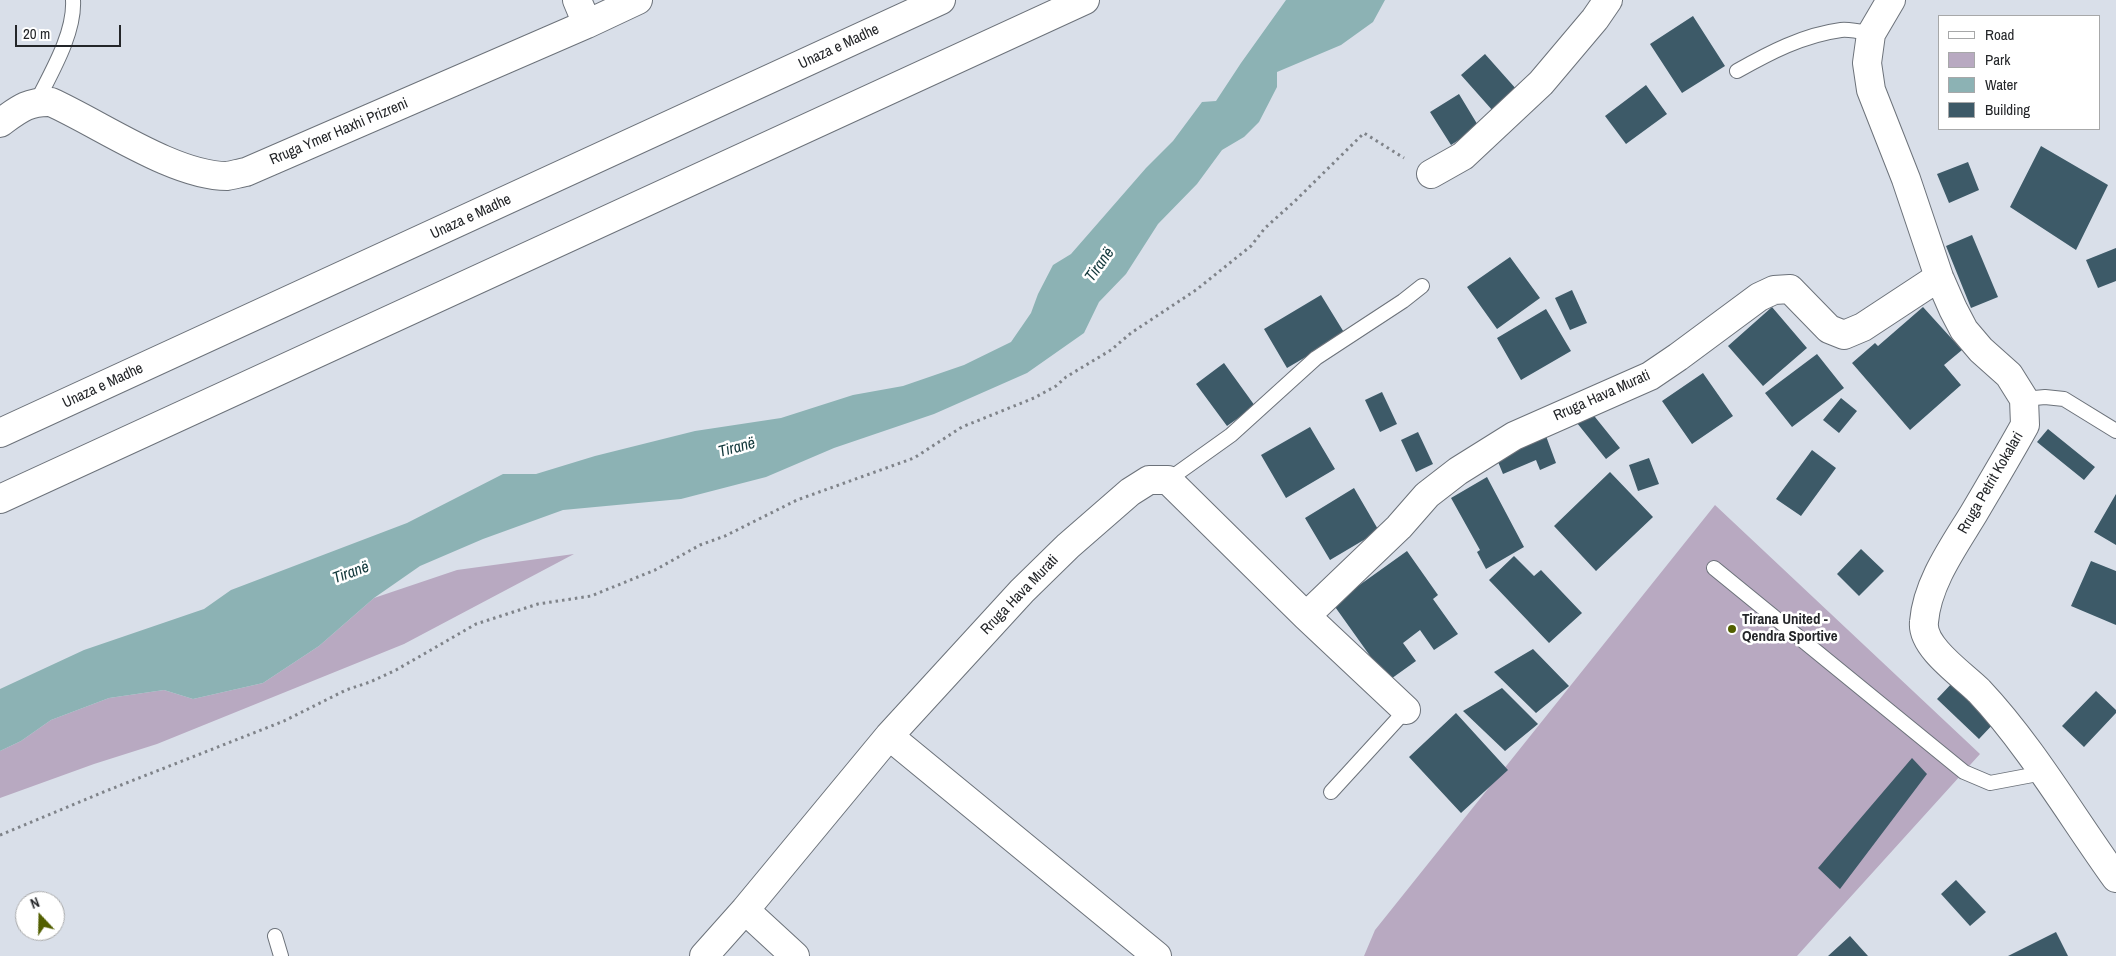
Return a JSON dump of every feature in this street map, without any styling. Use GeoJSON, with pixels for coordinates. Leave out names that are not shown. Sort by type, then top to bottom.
{"type":"FeatureCollection","features":[{"type":"Feature","properties":{"kind":"main road","name":"Rruga Ymer Haxhi Prizreni"},"geometry":{"type":"LineString","coordinates":[[36,101],[51,102],[65,108],[137,146],[192,170],[229,176],[246,172],[582,12],[638,0]]}},
{"type":"Feature","properties":{"kind":"main road","name":"Unaza e Madhe"},"geometry":{"type":"LineString","coordinates":[[0,433],[941,0]]}},
{"type":"Feature","properties":{"kind":"main road"},"geometry":{"type":"LineString","coordinates":[[0,499],[1084,0]]}},
{"type":"Feature","properties":{"kind":"main road"},"geometry":{"type":"LineString","coordinates":[[1431,174],[1463,156],[1541,83],[1595,19],[1608,0]]}},
{"type":"Feature","properties":{"kind":"main road","name":"Rruga Petrit Kokalari"},"geometry":{"type":"LineString","coordinates":[[1891,0],[1872,34],[1867,63],[1871,90],[1906,179],[1939,277],[1953,309],[1964,330],[1981,350],[2009,375],[2024,399],[2025,425],[1941,568],[1926,608],[1923,625],[1928,640],[1939,654],[1979,691],[2011,728],[2116,878]]}},
{"type":"Feature","properties":{"kind":"main road"},"geometry":{"type":"LineString","coordinates":[[0,123],[23,106],[36,101]]}},
{"type":"Feature","properties":{"kind":"main road","name":"Rruga Hava Murati"},"geometry":{"type":"LineString","coordinates":[[1306,616],[1399,526],[1427,495],[1458,471],[1514,436],[1650,376],[1759,297],[1774,290],[1790,289],[1829,329],[1844,334],[1863,327],[1939,277]]}},
{"type":"Feature","properties":{"kind":"main road","name":"Rruga Hava Murati"},"geometry":{"type":"LineString","coordinates":[[704,956],[745,910],[889,736],[1022,591],[1068,546],[1130,492],[1149,480],[1168,480]]}},
{"type":"Feature","properties":{"kind":"main road"},"geometry":{"type":"LineString","coordinates":[[1168,480],[1306,616],[1406,710]]}},
{"type":"Feature","properties":{"kind":"main road"},"geometry":{"type":"LineString","coordinates":[[889,736],[1157,956]]}},
{"type":"Feature","properties":{"kind":"main road"},"geometry":{"type":"LineString","coordinates":[[745,910],[795,956]]}},
{"type":"Feature","properties":{"kind":"lane"},"geometry":{"type":"LineString","coordinates":[[36,101],[60,55],[68,30],[73,0]]}},
{"type":"Feature","properties":{"kind":"lane"},"geometry":{"type":"LineString","coordinates":[[1737,71],[1775,50],[1808,38],[1842,30],[1872,34]]}},
{"type":"Feature","properties":{"kind":"lane","name":"Rruga Hava Murati"},"geometry":{"type":"LineString","coordinates":[[1168,480],[1231,435],[1316,358],[1403,301],[1422,286]]}},
{"type":"Feature","properties":{"kind":"lane"},"geometry":{"type":"LineString","coordinates":[[2024,399],[2045,397],[2064,399],[2116,431]]}},
{"type":"Feature","properties":{"kind":"lane"},"geometry":{"type":"LineString","coordinates":[[1714,568],[1964,772],[1990,783],[2043,773]]}},
{"type":"Feature","properties":{"kind":"lane"},"geometry":{"type":"LineString","coordinates":[[1331,792],[1406,710]]}},
{"type":"Feature","properties":{"kind":"lane"},"geometry":{"type":"LineString","coordinates":[[275,936],[281,956]]}},
{"type":"Feature","properties":{"kind":"path"},"geometry":{"type":"LineString","coordinates":[[0,835],[111,788],[284,721],[346,690],[396,670],[476,624],[538,604],[605,592],[655,570],[700,545],[725,536],[797,500],[914,458],[962,427],[1034,398],[1111,350],[1126,337],[1196,290],[1250,246],[1275,218],[1295,201],[1364,133],[1431,174]]}},
{"type":"Feature","properties":{"kind":"green space","name":"Tirana United - Qendra Sportive"},"geometry":{"type":"Polygon","coordinates":[[[1715,505],[1980,754],[1797,956],[1364,956],[1375,930],[1715,505]]]}},
{"type":"Feature","properties":{"kind":"green space"},"geometry":{"type":"Polygon","coordinates":[[[574,554],[404,644],[157,744],[94,764],[0,798],[0,751],[21,741],[51,720],[109,698],[164,690],[193,699],[263,683],[319,646],[374,598],[457,570],[574,554]]]}},
{"type":"Feature","properties":{"kind":"water","name":"Tiranë"},"geometry":{"type":"Polygon","coordinates":[[[1286,0],[1385,0],[1373,22],[1341,45],[1277,72],[1277,87],[1259,122],[1244,137],[1222,150],[1197,184],[1158,224],[1126,274],[1099,302],[1084,333],[1027,373],[934,414],[834,448],[766,477],[681,499],[563,510],[483,539],[420,566],[374,598],[319,646],[263,683],[193,699],[164,690],[109,698],[51,720],[21,741],[0,751],[0,689],[84,650],[204,609],[231,590],[407,523],[503,474],[536,474],[595,456],[695,431],[781,418],[853,395],[903,386],[964,365],[1011,342],[1031,313],[1038,294],[1053,265],[1071,254],[1146,168],[1173,141],[1202,102],[1216,101],[1286,0]]]}},
{"type":"Feature","properties":{"kind":"building"},"geometry":{"type":"Polygon","coordinates":[[[1693,16],[1725,66],[1682,93],[1650,44],[1693,16]]]}},
{"type":"Feature","properties":{"kind":"building"},"geometry":{"type":"Polygon","coordinates":[[[1485,54],[1517,90],[1493,111],[1461,75],[1485,54]]]}},
{"type":"Feature","properties":{"kind":"building"},"geometry":{"type":"Polygon","coordinates":[[[1646,85],[1667,114],[1626,144],[1605,116],[1646,85]]]}},
{"type":"Feature","properties":{"kind":"building"},"geometry":{"type":"Polygon","coordinates":[[[1459,94],[1479,127],[1451,145],[1430,112],[1459,94]]]}},
{"type":"Feature","properties":{"kind":"building"},"geometry":{"type":"Polygon","coordinates":[[[2041,146],[2108,185],[2076,250],[2010,207],[2041,146]]]}},
{"type":"Feature","properties":{"kind":"building"},"geometry":{"type":"Polygon","coordinates":[[[1968,162],[1979,190],[1949,203],[1937,174],[1968,162]]]}},
{"type":"Feature","properties":{"kind":"building"},"geometry":{"type":"Polygon","coordinates":[[[1972,235],[1998,297],[1971,308],[1946,246],[1972,235]]]}},
{"type":"Feature","properties":{"kind":"building"},"geometry":{"type":"Polygon","coordinates":[[[2116,248],[2116,281],[2098,288],[2086,260],[2116,248]]]}},
{"type":"Feature","properties":{"kind":"building"},"geometry":{"type":"Polygon","coordinates":[[[1510,257],[1540,298],[1497,329],[1467,287],[1510,257]]]}},
{"type":"Feature","properties":{"kind":"building"},"geometry":{"type":"Polygon","coordinates":[[[1572,290],[1587,323],[1570,330],[1555,298],[1572,290]]]}},
{"type":"Feature","properties":{"kind":"building"},"geometry":{"type":"Polygon","coordinates":[[[1321,295],[1345,334],[1287,368],[1264,329],[1321,295]]]}},
{"type":"Feature","properties":{"kind":"building"},"geometry":{"type":"Polygon","coordinates":[[[1772,307],[1807,348],[1763,386],[1728,346],[1772,307]]]}},
{"type":"Feature","properties":{"kind":"building"},"geometry":{"type":"Polygon","coordinates":[[[1923,307],[1962,350],[1944,365],[1961,385],[1910,430],[1852,363],[1875,343],[1878,346],[1923,307]]]}},
{"type":"Feature","properties":{"kind":"building"},"geometry":{"type":"Polygon","coordinates":[[[1546,309],[1571,351],[1521,380],[1497,338],[1546,309]]]}},
{"type":"Feature","properties":{"kind":"building"},"geometry":{"type":"Polygon","coordinates":[[[1817,354],[1844,388],[1792,427],[1765,393],[1817,354]]]}},
{"type":"Feature","properties":{"kind":"building"},"geometry":{"type":"Polygon","coordinates":[[[1224,363],[1255,406],[1227,426],[1196,384],[1224,363]]]}},
{"type":"Feature","properties":{"kind":"building"},"geometry":{"type":"Polygon","coordinates":[[[1703,373],[1733,416],[1692,444],[1662,401],[1703,373]]]}},
{"type":"Feature","properties":{"kind":"building"},"geometry":{"type":"Polygon","coordinates":[[[1382,392],[1397,424],[1380,432],[1365,400],[1382,392]]]}},
{"type":"Feature","properties":{"kind":"building"},"geometry":{"type":"Polygon","coordinates":[[[1841,398],[1857,411],[1839,433],[1823,420],[1841,398]]]}},
{"type":"Feature","properties":{"kind":"building"},"geometry":{"type":"Polygon","coordinates":[[[1591,412],[1620,448],[1606,459],[1577,423],[1591,412]]]}},
{"type":"Feature","properties":{"kind":"building"},"geometry":{"type":"Polygon","coordinates":[[[1310,427],[1335,469],[1286,498],[1261,455],[1310,427]]]}},
{"type":"Feature","properties":{"kind":"building"},"geometry":{"type":"Polygon","coordinates":[[[2048,429],[2095,467],[2084,480],[2037,442],[2048,429]]]}},
{"type":"Feature","properties":{"kind":"building"},"geometry":{"type":"Polygon","coordinates":[[[1418,432],[1433,464],[1416,472],[1401,440],[1418,432]]]}},
{"type":"Feature","properties":{"kind":"building"},"geometry":{"type":"Polygon","coordinates":[[[1546,436],[1556,463],[1540,470],[1536,460],[1503,474],[1496,457],[1546,436]]]}},
{"type":"Feature","properties":{"kind":"building"},"geometry":{"type":"Polygon","coordinates":[[[1812,450],[1836,468],[1801,516],[1776,499],[1812,450]]]}},
{"type":"Feature","properties":{"kind":"building"},"geometry":{"type":"Polygon","coordinates":[[[1649,458],[1659,484],[1638,491],[1629,465],[1649,458]]]}},
{"type":"Feature","properties":{"kind":"building"},"geometry":{"type":"Polygon","coordinates":[[[1610,472],[1653,517],[1596,571],[1554,526],[1610,472]]]}},
{"type":"Feature","properties":{"kind":"building"},"geometry":{"type":"Polygon","coordinates":[[[1487,477],[1524,547],[1486,569],[1477,552],[1480,550],[1451,498],[1487,477]]]}},
{"type":"Feature","properties":{"kind":"building"},"geometry":{"type":"Polygon","coordinates":[[[1354,488],[1379,531],[1330,560],[1305,518],[1354,488]]]}},
{"type":"Feature","properties":{"kind":"building"},"geometry":{"type":"Polygon","coordinates":[[[2116,494],[2116,545],[2094,532],[2116,494]]]}},
{"type":"Feature","properties":{"kind":"building"},"geometry":{"type":"Polygon","coordinates":[[[1861,549],[1884,571],[1859,596],[1837,574],[1861,549]]]}},
{"type":"Feature","properties":{"kind":"building"},"geometry":{"type":"Polygon","coordinates":[[[1407,551],[1438,595],[1433,599],[1458,634],[1434,650],[1420,630],[1403,643],[1416,661],[1388,681],[1333,604],[1407,551]]]}},
{"type":"Feature","properties":{"kind":"building"},"geometry":{"type":"Polygon","coordinates":[[[1514,556],[1534,576],[1541,570],[1582,613],[1549,643],[1489,580],[1514,556]]]}},
{"type":"Feature","properties":{"kind":"building"},"geometry":{"type":"Polygon","coordinates":[[[2091,561],[2116,571],[2116,625],[2071,606],[2091,561]]]}},
{"type":"Feature","properties":{"kind":"building"},"geometry":{"type":"Polygon","coordinates":[[[1533,649],[1569,686],[1536,713],[1494,672],[1533,649]]]}},
{"type":"Feature","properties":{"kind":"building"},"geometry":{"type":"Polygon","coordinates":[[[1954,681],[1996,721],[1979,739],[1937,699],[1954,681]]]}},
{"type":"Feature","properties":{"kind":"building"},"geometry":{"type":"Polygon","coordinates":[[[1502,688],[1538,724],[1505,751],[1463,711],[1502,688]]]}},
{"type":"Feature","properties":{"kind":"building"},"geometry":{"type":"Polygon","coordinates":[[[2096,691],[2116,710],[2116,713],[2084,747],[2062,726],[2096,691]]]}},
{"type":"Feature","properties":{"kind":"building"},"geometry":{"type":"Polygon","coordinates":[[[1456,713],[1508,770],[1461,813],[1409,757],[1456,713]]]}},
{"type":"Feature","properties":{"kind":"building"},"geometry":{"type":"Polygon","coordinates":[[[1912,758],[1927,774],[1840,889],[1818,868],[1912,758]]]}},
{"type":"Feature","properties":{"kind":"building"},"geometry":{"type":"Polygon","coordinates":[[[1956,880],[1986,912],[1970,926],[1941,894],[1956,880]]]}},
{"type":"Feature","properties":{"kind":"building"},"geometry":{"type":"Polygon","coordinates":[[[2056,932],[2068,956],[2008,956],[2056,932]]]}},
{"type":"Feature","properties":{"kind":"building"},"geometry":{"type":"Polygon","coordinates":[[[1850,936],[1868,956],[1828,956],[1850,936]]]}},
{"type":"Feature","properties":{"kind":"place","name":"Tirana United - Qendra Sportive"},"geometry":{"type":"Point","coordinates":[1732,629]}}]}
